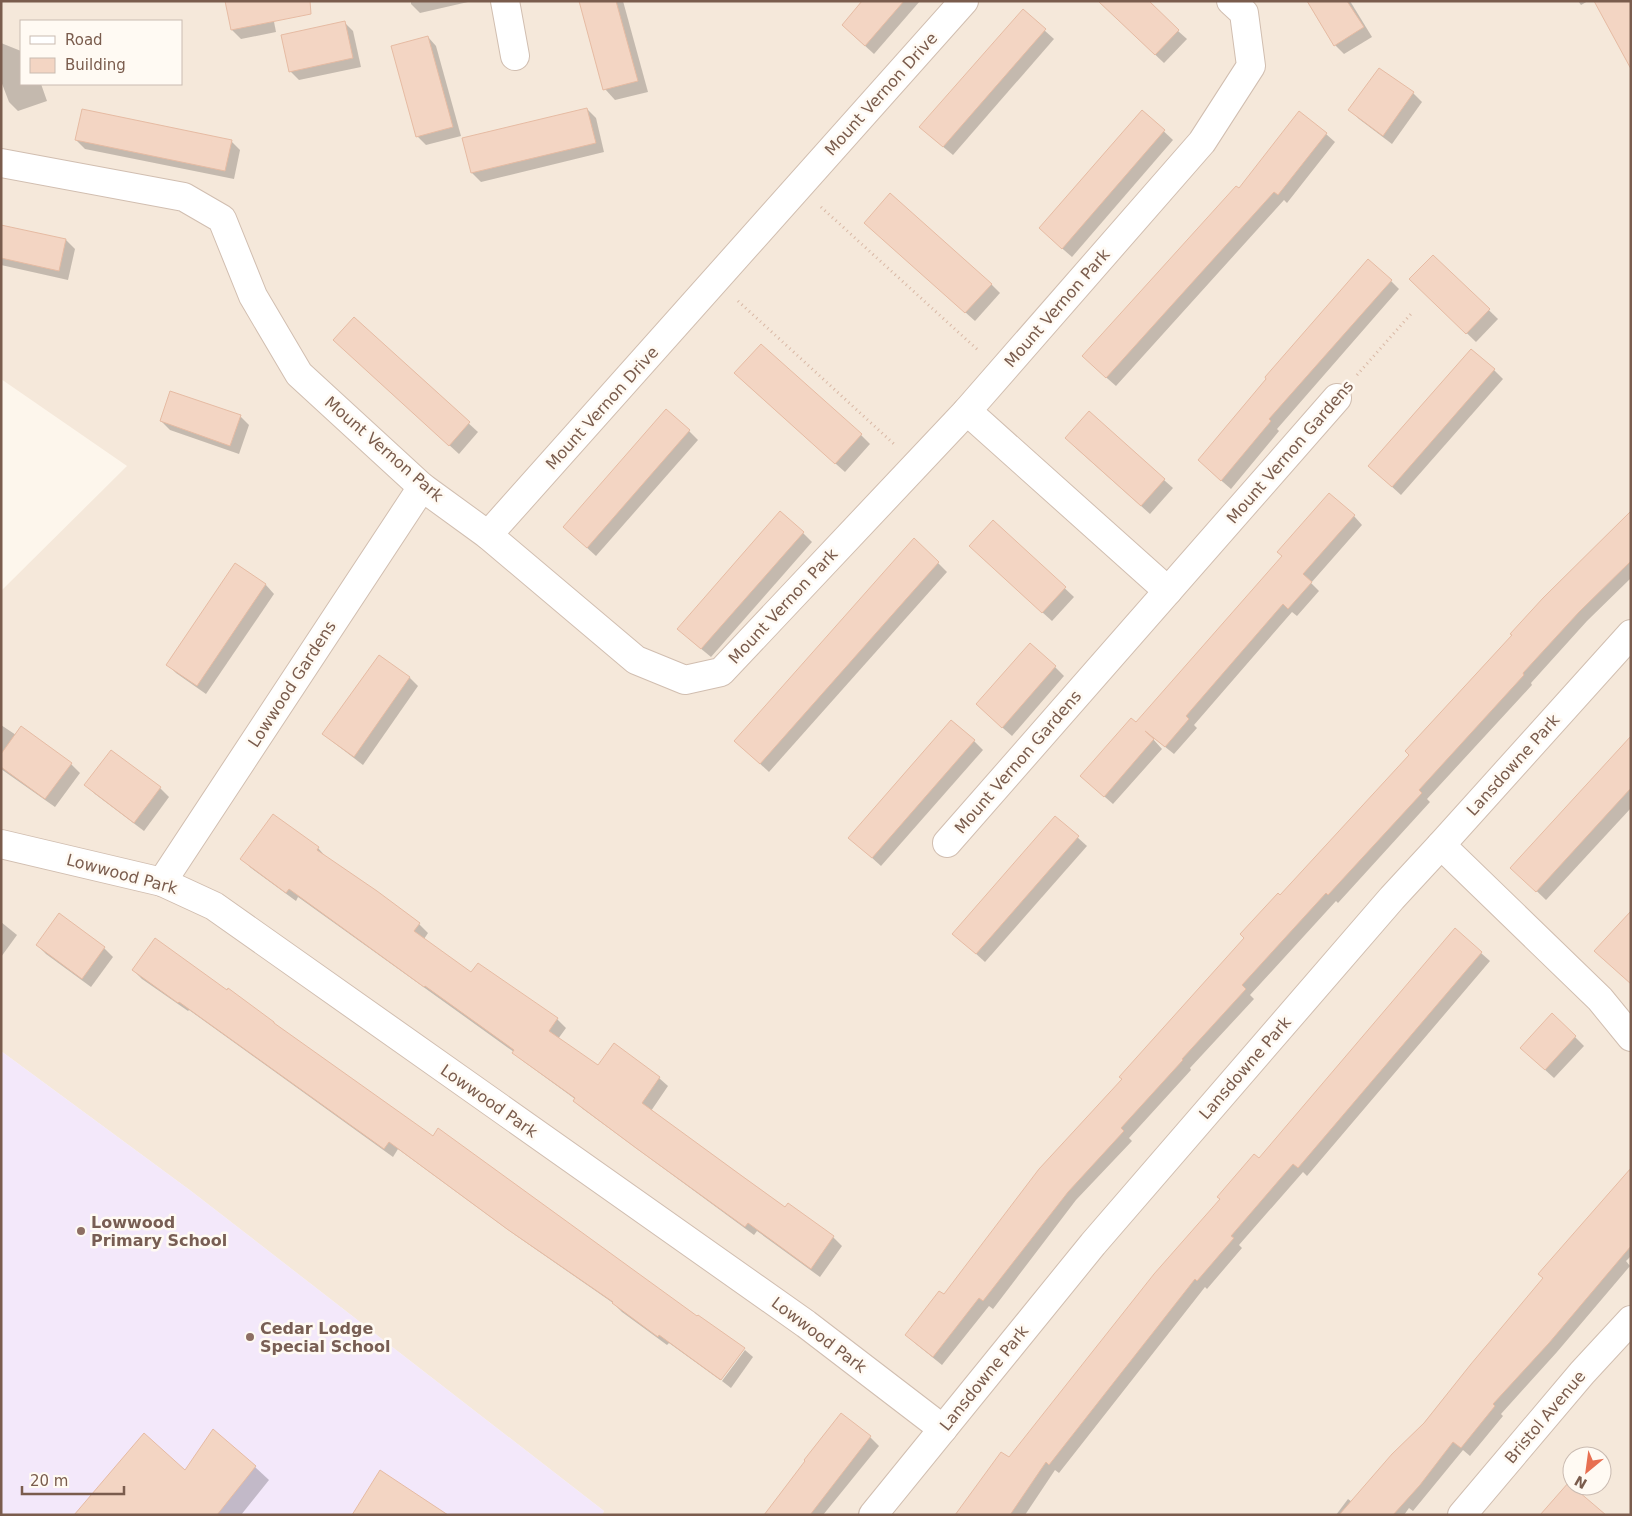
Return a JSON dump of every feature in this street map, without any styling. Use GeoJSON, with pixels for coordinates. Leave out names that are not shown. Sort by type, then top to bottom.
{"type":"FeatureCollection","features":[{"type":"Feature","properties":{"kind":"street"},"geometry":{"type":"LineString","coordinates":[[505,1],[515,56]]}},
{"type":"Feature","properties":{"kind":"street","name":"Mount Vernon Drive"},"geometry":{"type":"LineString","coordinates":[[488,535],[964,1]]}},
{"type":"Feature","properties":{"kind":"street","name":"Mount Vernon Park"},"geometry":{"type":"LineString","coordinates":[[1,163],[184,197],[222,219],[253,296],[299,374],[422,487],[488,535],[636,660],[685,680],[721,672],[967,411],[1202,142],[1251,66],[1244,13],[1231,1]]}},
{"type":"Feature","properties":{"kind":"street","name":"Mount Vernon Gardens"},"geometry":{"type":"LineString","coordinates":[[947,843],[1337,398]]}},
{"type":"Feature","properties":{"kind":"street"},"geometry":{"type":"LineString","coordinates":[[967,411],[1168,591]]}},
{"type":"Feature","properties":{"kind":"street","name":"Lowwood Gardens"},"geometry":{"type":"LineString","coordinates":[[162,882],[422,487]]}},
{"type":"Feature","properties":{"kind":"street","name":"Lansdowne Park"},"geometry":{"type":"LineString","coordinates":[[873,1515],[1093,1244],[1392,898],[1631,634]]}},
{"type":"Feature","properties":{"kind":"street","name":"Lowwood Park"},"geometry":{"type":"LineString","coordinates":[[1,844],[162,882],[214,906],[806,1324],[943,1429]]}},
{"type":"Feature","properties":{"kind":"street"},"geometry":{"type":"LineString","coordinates":[[1441,845],[1600,999],[1631,1037]]}},
{"type":"Feature","properties":{"kind":"street","name":"Bristol Avenue"},"geometry":{"type":"LineString","coordinates":[[1462,1515],[1582,1373],[1631,1320]]}},
{"type":"Feature","properties":{"kind":"path"},"geometry":{"type":"LineString","coordinates":[[798,187],[1002,371]]}},
{"type":"Feature","properties":{"kind":"path"},"geometry":{"type":"LineString","coordinates":[[715,281],[916,465]]}},
{"type":"Feature","properties":{"kind":"path","name":"Mount Vernon Gardens"},"geometry":{"type":"LineString","coordinates":[[1337,398],[1411,314]]}},
{"type":"Feature","properties":{"kind":"shaded area"},"geometry":{"type":"Polygon","coordinates":[[[1,1],[1631,1],[1631,1515],[602,1515],[604,1511],[191,1191],[1,1051],[1,591],[127,466],[1,379],[1,1]]]}},
{"type":"Feature","properties":{"kind":"shaded area","name":"Cedar Lodge Special School"},"geometry":{"type":"Polygon","coordinates":[[[1,1051],[191,1191],[604,1511],[602,1515],[1,1515],[1,1051]]]}},
{"type":"Feature","properties":{"kind":"building"},"geometry":{"type":"Polygon","coordinates":[[[225,1],[310,1],[311,14],[231,30],[225,1]]]}},
{"type":"Feature","properties":{"kind":"building"},"geometry":{"type":"Polygon","coordinates":[[[579,1],[616,1],[638,81],[603,90],[579,1]]]}},
{"type":"Feature","properties":{"kind":"building"},"geometry":{"type":"Polygon","coordinates":[[[862,1],[904,1],[865,46],[842,25],[862,1]]]}},
{"type":"Feature","properties":{"kind":"building"},"geometry":{"type":"Polygon","coordinates":[[[1098,1],[1149,1],[1179,30],[1155,55],[1098,1]]]}},
{"type":"Feature","properties":{"kind":"building"},"geometry":{"type":"Polygon","coordinates":[[[1307,1],[1347,1],[1364,27],[1334,46],[1307,1]]]}},
{"type":"Feature","properties":{"kind":"building"},"geometry":{"type":"Polygon","coordinates":[[[1594,1],[1631,1],[1631,69],[1594,1]]]}},
{"type":"Feature","properties":{"kind":"building"},"geometry":{"type":"Polygon","coordinates":[[[1023,9],[1046,29],[943,147],[919,127],[1023,9]]]}},
{"type":"Feature","properties":{"kind":"building"},"geometry":{"type":"Polygon","coordinates":[[[345,21],[353,58],[289,72],[281,35],[345,21]]]}},
{"type":"Feature","properties":{"kind":"building"},"geometry":{"type":"Polygon","coordinates":[[[428,36],[453,127],[416,137],[391,46],[428,36]]]}},
{"type":"Feature","properties":{"kind":"building"},"geometry":{"type":"Polygon","coordinates":[[[1379,68],[1414,92],[1383,136],[1348,110],[1379,68]]]}},
{"type":"Feature","properties":{"kind":"building"},"geometry":{"type":"Polygon","coordinates":[[[587,108],[596,143],[471,173],[462,138],[587,108]]]}},
{"type":"Feature","properties":{"kind":"building"},"geometry":{"type":"Polygon","coordinates":[[[82,109],[232,140],[225,171],[75,140],[82,109]]]}},
{"type":"Feature","properties":{"kind":"building"},"geometry":{"type":"Polygon","coordinates":[[[1142,110],[1165,130],[1062,249],[1039,228],[1142,110]]]}},
{"type":"Feature","properties":{"kind":"building"},"geometry":{"type":"Polygon","coordinates":[[[1299,111],[1327,133],[1278,195],[1274,192],[1106,378],[1082,356],[1236,186],[1239,188],[1299,111]]]}},
{"type":"Feature","properties":{"kind":"building"},"geometry":{"type":"Polygon","coordinates":[[[890,193],[992,284],[965,313],[864,223],[890,193]]]}},
{"type":"Feature","properties":{"kind":"building"},"geometry":{"type":"Polygon","coordinates":[[[1,225],[66,239],[59,271],[1,258],[1,225]]]}},
{"type":"Feature","properties":{"kind":"building"},"geometry":{"type":"Polygon","coordinates":[[[1433,255],[1490,309],[1466,334],[1409,279],[1433,255]]]}},
{"type":"Feature","properties":{"kind":"building"},"geometry":{"type":"Polygon","coordinates":[[[1368,259],[1392,280],[1269,419],[1271,421],[1221,481],[1198,460],[1266,379],[1265,377],[1368,259]]]}},
{"type":"Feature","properties":{"kind":"building"},"geometry":{"type":"Polygon","coordinates":[[[354,317],[470,422],[449,446],[333,340],[354,317]]]}},
{"type":"Feature","properties":{"kind":"building"},"geometry":{"type":"Polygon","coordinates":[[[761,344],[862,434],[835,464],[734,373],[761,344]]]}},
{"type":"Feature","properties":{"kind":"building"},"geometry":{"type":"Polygon","coordinates":[[[1471,349],[1495,369],[1392,487],[1368,466],[1471,349]]]}},
{"type":"Feature","properties":{"kind":"building"},"geometry":{"type":"Polygon","coordinates":[[[170,391],[241,415],[230,446],[160,421],[170,391]]]}},
{"type":"Feature","properties":{"kind":"building"},"geometry":{"type":"Polygon","coordinates":[[[666,409],[690,430],[587,548],[563,527],[666,409]]]}},
{"type":"Feature","properties":{"kind":"building"},"geometry":{"type":"Polygon","coordinates":[[[1089,411],[1165,479],[1141,506],[1065,438],[1089,411]]]}},
{"type":"Feature","properties":{"kind":"building"},"geometry":{"type":"Polygon","coordinates":[[[1329,493],[1355,515],[1303,574],[1312,582],[1288,609],[1283,604],[1186,716],[1189,719],[1165,747],[1145,731],[1154,739],[1104,797],[1080,776],[1131,718],[1136,722],[1282,556],[1277,552],[1329,493]]]}},
{"type":"Feature","properties":{"kind":"building"},"geometry":{"type":"Polygon","coordinates":[[[780,511],[804,532],[701,649],[677,629],[780,511]]]}},
{"type":"Feature","properties":{"kind":"building"},"geometry":{"type":"Polygon","coordinates":[[[1631,511],[1631,561],[1579,612],[1523,673],[1524,675],[1419,790],[1422,793],[1328,895],[1326,893],[1242,985],[1246,989],[1121,1128],[1124,1131],[1068,1192],[983,1301],[979,1298],[933,1357],[905,1335],[939,1291],[944,1294],[1039,1169],[1122,1079],[1119,1077],[1244,938],[1240,934],[1278,893],[1280,895],[1409,755],[1405,751],[1512,635],[1510,634],[1543,598],[1631,511]]]}},
{"type":"Feature","properties":{"kind":"building"},"geometry":{"type":"Polygon","coordinates":[[[993,520],[1066,587],[1042,613],[969,546],[993,520]]]}},
{"type":"Feature","properties":{"kind":"building"},"geometry":{"type":"Polygon","coordinates":[[[914,538],[939,562],[760,764],[734,741],[914,538]]]}},
{"type":"Feature","properties":{"kind":"building"},"geometry":{"type":"Polygon","coordinates":[[[235,563],[266,584],[197,686],[166,665],[235,563]]]}},
{"type":"Feature","properties":{"kind":"building"},"geometry":{"type":"Polygon","coordinates":[[[1030,643],[1056,666],[1002,728],[976,704],[1030,643]]]}},
{"type":"Feature","properties":{"kind":"building"},"geometry":{"type":"Polygon","coordinates":[[[379,655],[410,677],[354,757],[322,734],[379,655]]]}},
{"type":"Feature","properties":{"kind":"building"},"geometry":{"type":"Polygon","coordinates":[[[951,720],[975,740],[872,858],[848,838],[951,720]]]}},
{"type":"Feature","properties":{"kind":"building"},"geometry":{"type":"Polygon","coordinates":[[[21,726],[72,763],[45,799],[1,767],[1,754],[21,726]]]}},
{"type":"Feature","properties":{"kind":"building"},"geometry":{"type":"Polygon","coordinates":[[[1631,736],[1631,788],[1536,892],[1510,868],[1631,736]]]}},
{"type":"Feature","properties":{"kind":"building"},"geometry":{"type":"Polygon","coordinates":[[[111,750],[161,787],[134,823],[84,785],[111,750]]]}},
{"type":"Feature","properties":{"kind":"building"},"geometry":{"type":"Polygon","coordinates":[[[273,814],[319,847],[317,850],[420,923],[414,931],[471,972],[478,963],[558,1018],[549,1031],[598,1065],[614,1043],[660,1077],[642,1103],[785,1207],[788,1203],[834,1236],[811,1269],[748,1223],[745,1227],[636,1148],[573,1101],[575,1098],[512,1053],[514,1050],[425,986],[289,889],[286,893],[240,859],[273,814]]]}},
{"type":"Feature","properties":{"kind":"building"},"geometry":{"type":"Polygon","coordinates":[[[1055,816],[1079,836],[976,954],[952,934],[1055,816]]]}},
{"type":"Feature","properties":{"kind":"building"},"geometry":{"type":"Polygon","coordinates":[[[1631,911],[1631,984],[1594,951],[1631,911]]]}},
{"type":"Feature","properties":{"kind":"building"},"geometry":{"type":"Polygon","coordinates":[[[59,913],[105,947],[82,979],[36,945],[59,913]]]}},
{"type":"Feature","properties":{"kind":"building"},"geometry":{"type":"Polygon","coordinates":[[[1455,928],[1482,952],[1298,1168],[1293,1164],[1231,1236],[1234,1238],[1197,1281],[1195,1279],[1049,1465],[1046,1462],[1010,1515],[955,1515],[1001,1452],[1009,1457],[1154,1274],[1220,1199],[1217,1197],[1254,1154],[1259,1158],[1455,928]]]}},
{"type":"Feature","properties":{"kind":"building"},"geometry":{"type":"Polygon","coordinates":[[[155,938],[227,990],[228,988],[433,1136],[438,1128],[697,1316],[745,1348],[721,1380],[507,1229],[389,1142],[384,1149],[132,970],[155,938]]]}},
{"type":"Feature","properties":{"kind":"building"},"geometry":{"type":"Polygon","coordinates":[[[1552,1013],[1576,1036],[1545,1070],[1520,1048],[1552,1013]]]}},
{"type":"Feature","properties":{"kind":"building"},"geometry":{"type":"Polygon","coordinates":[[[1631,1168],[1631,1246],[1549,1343],[1493,1404],[1495,1406],[1461,1448],[1453,1442],[1420,1485],[1393,1515],[1339,1515],[1392,1454],[1424,1423],[1543,1278],[1538,1274],[1631,1168]]]}},
{"type":"Feature","properties":{"kind":"building"},"geometry":{"type":"Polygon","coordinates":[[[841,1413],[871,1436],[810,1515],[764,1515],[804,1460],[841,1413]]]}},
{"type":"Feature","properties":{"kind":"building"},"geometry":{"type":"Polygon","coordinates":[[[213,1429],[256,1466],[217,1515],[74,1515],[144,1433],[185,1470],[213,1429]]]}},
{"type":"Feature","properties":{"kind":"building"},"geometry":{"type":"Polygon","coordinates":[[[380,1470],[448,1515],[352,1515],[380,1470]]]}},
{"type":"Feature","properties":{"kind":"building"},"geometry":{"type":"Polygon","coordinates":[[[1562,1490],[1562,1496],[1584,1496],[1606,1515],[1540,1515],[1562,1490]]]}},
{"type":"Feature","properties":{"kind":"place","name":"Lowwood Primary School"},"geometry":{"type":"Point","coordinates":[81,1231]}},
{"type":"Feature","properties":{"kind":"place","name":"Cedar Lodge Special School"},"geometry":{"type":"Point","coordinates":[250,1337]}}]}
